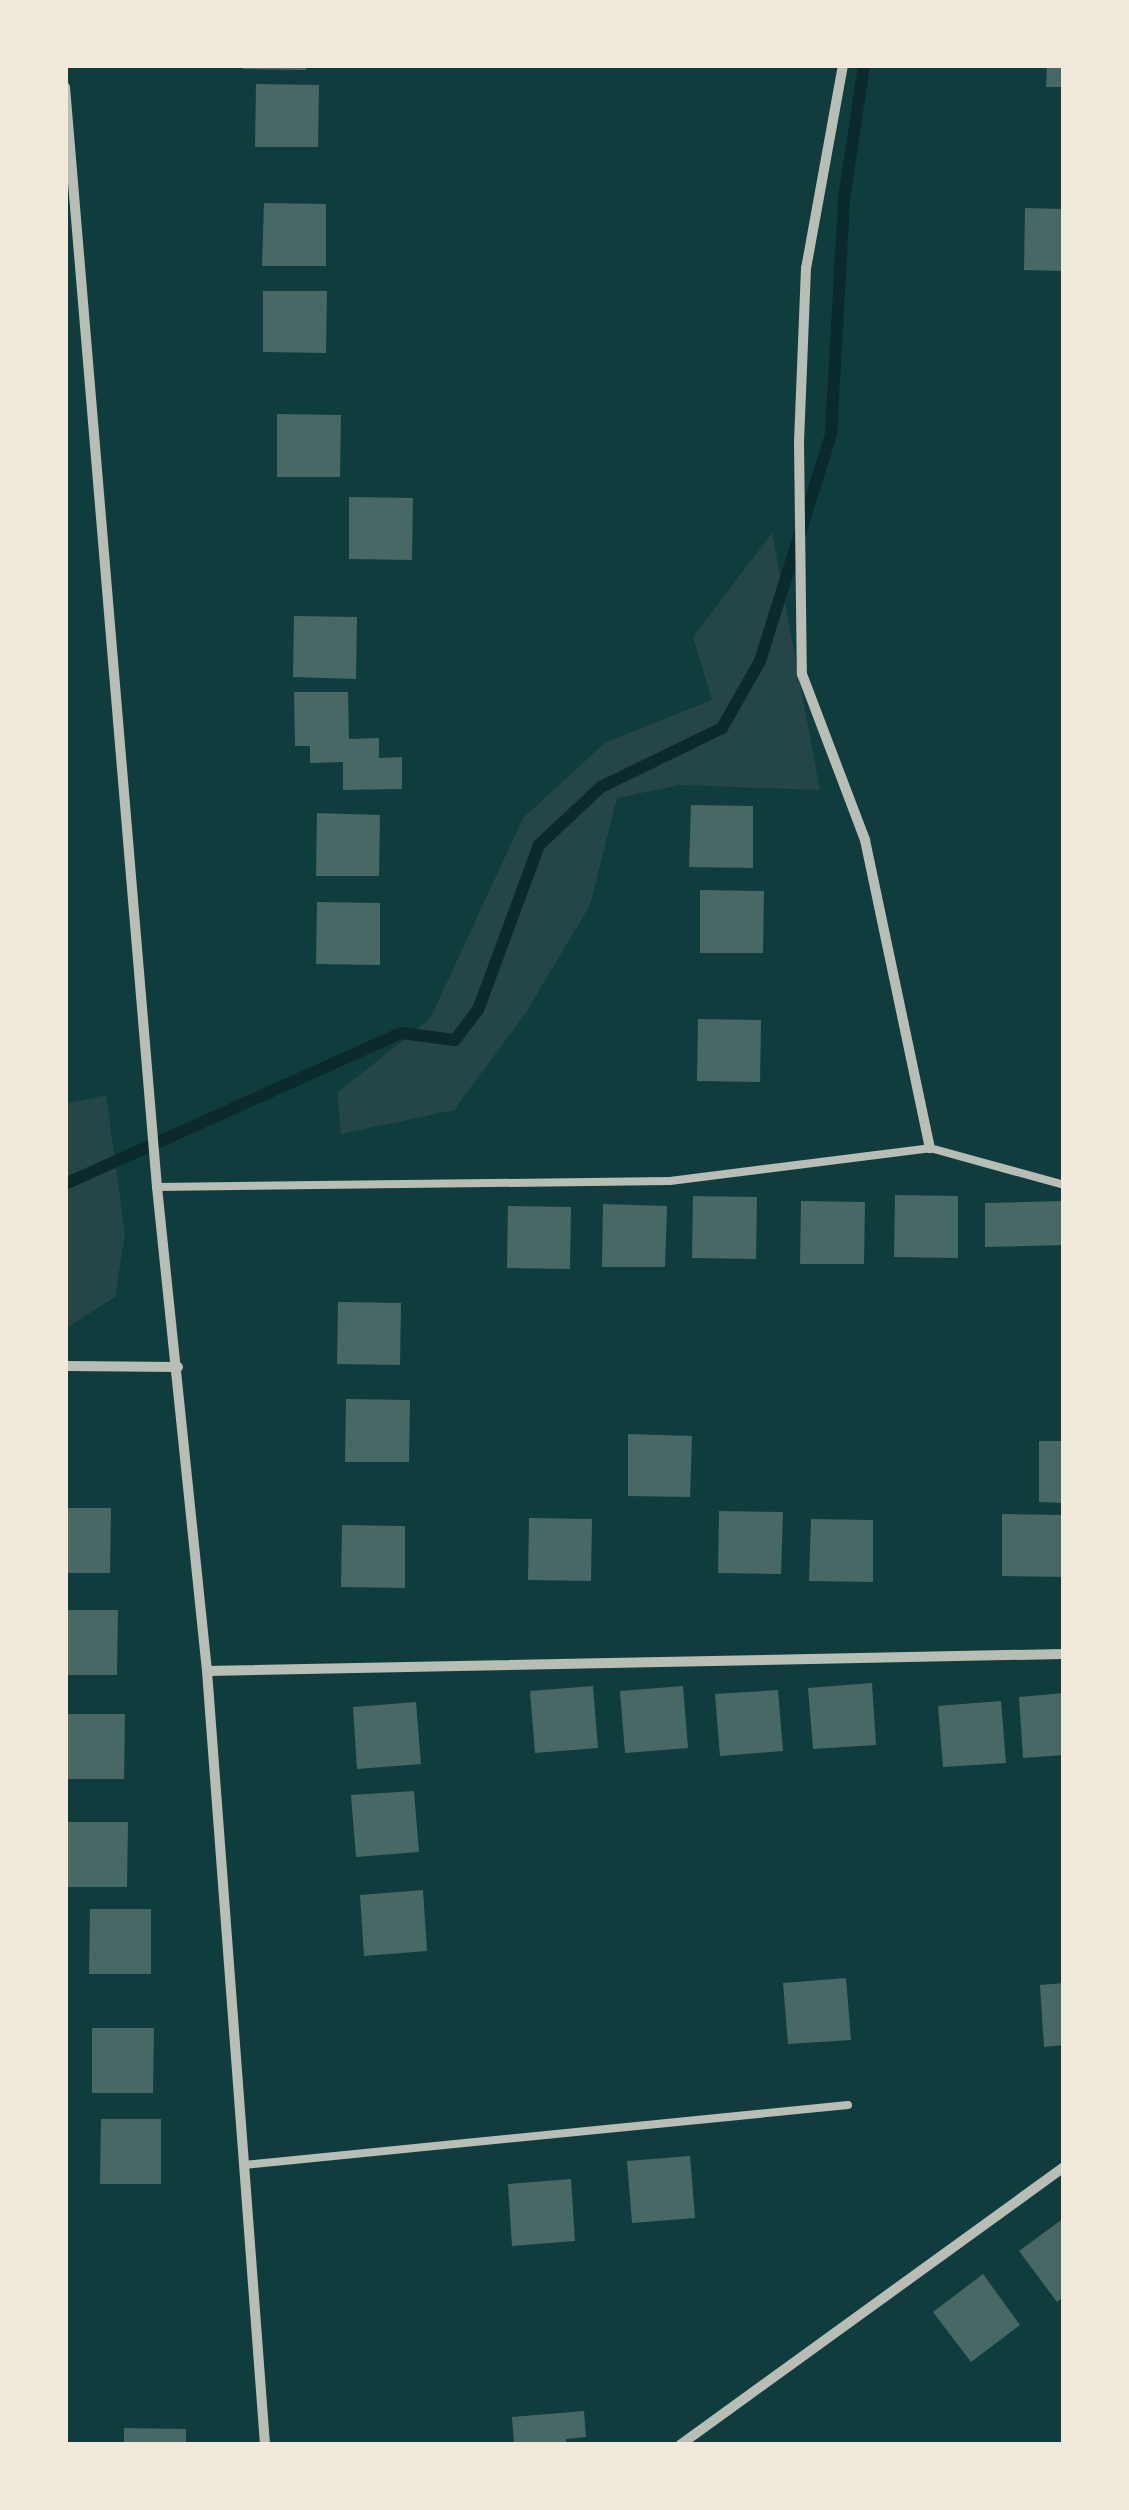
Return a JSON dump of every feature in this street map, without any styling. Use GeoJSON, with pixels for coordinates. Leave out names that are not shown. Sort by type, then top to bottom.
{"type":"FeatureCollection","features":[{"type":"Feature","properties":{"kind":"street"},"geometry":{"type":"LineString","coordinates":[[843,65],[806,268],[799,441],[802,674],[865,840],[930,1148]]}},
{"type":"Feature","properties":{"kind":"street"},"geometry":{"type":"LineString","coordinates":[[65,86],[157,1186],[207,1670],[265,2445]]}},
{"type":"Feature","properties":{"kind":"street"},"geometry":{"type":"LineString","coordinates":[[65,1366],[178,1367]]}},
{"type":"Feature","properties":{"kind":"street"},"geometry":{"type":"LineString","coordinates":[[207,1670],[1064,1654]]}},
{"type":"Feature","properties":{"kind":"street"},"geometry":{"type":"LineString","coordinates":[[680,2445],[1064,2167]]}},
{"type":"Feature","properties":{"kind":"lane"},"geometry":{"type":"LineString","coordinates":[[157,1186],[670,1181],[930,1148],[1064,1185]]}},
{"type":"Feature","properties":{"kind":"lane"},"geometry":{"type":"LineString","coordinates":[[244,2165],[848,2105]]}},
{"type":"Feature","properties":{"kind":"shaded area"},"geometry":{"type":"Polygon","coordinates":[[[772,533],[820,790],[680,785],[617,798],[590,905],[525,1014],[454,1110],[341,1134],[337,1093],[430,1019],[523,818],[606,742],[712,700],[693,637],[772,533]]]}},
{"type":"Feature","properties":{"kind":"shaded area"},"geometry":{"type":"Polygon","coordinates":[[[106,1095],[125,1234],[115,1297],[65,1329],[65,1104],[106,1095]]]}},
{"type":"Feature","properties":{"kind":"building"},"geometry":{"type":"Polygon","coordinates":[[[243,65],[306,65],[306,70],[243,69],[243,65]]]}},
{"type":"Feature","properties":{"kind":"building"},"geometry":{"type":"Polygon","coordinates":[[[1047,65],[1064,65],[1064,87],[1046,87],[1047,65]]]}},
{"type":"Feature","properties":{"kind":"building"},"geometry":{"type":"Polygon","coordinates":[[[256,84],[319,85],[318,147],[255,147],[256,84]]]}},
{"type":"Feature","properties":{"kind":"building"},"geometry":{"type":"Polygon","coordinates":[[[264,203],[326,204],[326,266],[262,266],[264,203]]]}},
{"type":"Feature","properties":{"kind":"building"},"geometry":{"type":"Polygon","coordinates":[[[1025,208],[1064,209],[1064,271],[1024,270],[1025,208]]]}},
{"type":"Feature","properties":{"kind":"building"},"geometry":{"type":"Polygon","coordinates":[[[263,291],[327,291],[326,353],[263,352],[263,291]]]}},
{"type":"Feature","properties":{"kind":"building"},"geometry":{"type":"Polygon","coordinates":[[[277,414],[341,415],[340,477],[277,477],[277,414]]]}},
{"type":"Feature","properties":{"kind":"building"},"geometry":{"type":"Polygon","coordinates":[[[349,497],[413,498],[412,560],[349,559],[349,497]]]}},
{"type":"Feature","properties":{"kind":"building"},"geometry":{"type":"Polygon","coordinates":[[[294,616],[357,617],[356,679],[293,677],[294,616]]]}},
{"type":"Feature","properties":{"kind":"building"},"geometry":{"type":"Polygon","coordinates":[[[294,692],[348,692],[349,739],[379,738],[379,758],[402,757],[402,789],[343,790],[343,762],[310,763],[310,746],[295,746],[294,692]]]}},
{"type":"Feature","properties":{"kind":"building"},"geometry":{"type":"Polygon","coordinates":[[[691,805],[753,806],[753,868],[689,867],[691,805]]]}},
{"type":"Feature","properties":{"kind":"building"},"geometry":{"type":"Polygon","coordinates":[[[317,813],[380,815],[379,876],[316,876],[317,813]]]}},
{"type":"Feature","properties":{"kind":"building"},"geometry":{"type":"Polygon","coordinates":[[[700,890],[764,891],[763,953],[700,953],[700,890]]]}},
{"type":"Feature","properties":{"kind":"building"},"geometry":{"type":"Polygon","coordinates":[[[317,902],[380,903],[380,965],[316,964],[317,902]]]}},
{"type":"Feature","properties":{"kind":"building"},"geometry":{"type":"Polygon","coordinates":[[[698,1019],[761,1020],[760,1082],[697,1081],[698,1019]]]}},
{"type":"Feature","properties":{"kind":"building"},"geometry":{"type":"Polygon","coordinates":[[[895,1195],[958,1196],[958,1258],[894,1257],[895,1195]]]}},
{"type":"Feature","properties":{"kind":"building"},"geometry":{"type":"Polygon","coordinates":[[[693,1196],[757,1197],[756,1259],[692,1258],[693,1196]]]}},
{"type":"Feature","properties":{"kind":"building"},"geometry":{"type":"Polygon","coordinates":[[[801,1201],[865,1202],[864,1264],[800,1264],[801,1201]]]}},
{"type":"Feature","properties":{"kind":"building"},"geometry":{"type":"Polygon","coordinates":[[[1064,1201],[1064,1245],[985,1247],[985,1203],[1064,1201]]]}},
{"type":"Feature","properties":{"kind":"building"},"geometry":{"type":"Polygon","coordinates":[[[603,1204],[667,1206],[665,1267],[602,1267],[603,1204]]]}},
{"type":"Feature","properties":{"kind":"building"},"geometry":{"type":"Polygon","coordinates":[[[508,1206],[571,1207],[570,1269],[507,1268],[508,1206]]]}},
{"type":"Feature","properties":{"kind":"building"},"geometry":{"type":"Polygon","coordinates":[[[338,1302],[401,1303],[400,1365],[337,1364],[338,1302]]]}},
{"type":"Feature","properties":{"kind":"building"},"geometry":{"type":"Polygon","coordinates":[[[346,1399],[410,1400],[409,1462],[345,1462],[346,1399]]]}},
{"type":"Feature","properties":{"kind":"building"},"geometry":{"type":"Polygon","coordinates":[[[628,1434],[692,1436],[690,1497],[628,1496],[628,1434]]]}},
{"type":"Feature","properties":{"kind":"building"},"geometry":{"type":"Polygon","coordinates":[[[1039,1441],[1064,1441],[1064,1503],[1039,1502],[1039,1441]]]}},
{"type":"Feature","properties":{"kind":"building"},"geometry":{"type":"Polygon","coordinates":[[[65,1508],[111,1508],[110,1573],[65,1573],[65,1508]]]}},
{"type":"Feature","properties":{"kind":"building"},"geometry":{"type":"Polygon","coordinates":[[[719,1511],[783,1512],[781,1574],[718,1573],[719,1511]]]}},
{"type":"Feature","properties":{"kind":"building"},"geometry":{"type":"Polygon","coordinates":[[[1002,1514],[1064,1515],[1064,1577],[1002,1576],[1002,1514]]]}},
{"type":"Feature","properties":{"kind":"building"},"geometry":{"type":"Polygon","coordinates":[[[529,1518],[592,1519],[591,1581],[528,1580],[529,1518]]]}},
{"type":"Feature","properties":{"kind":"building"},"geometry":{"type":"Polygon","coordinates":[[[811,1519],[873,1520],[873,1582],[809,1581],[811,1519]]]}},
{"type":"Feature","properties":{"kind":"building"},"geometry":{"type":"Polygon","coordinates":[[[342,1525],[405,1526],[405,1588],[341,1587],[342,1525]]]}},
{"type":"Feature","properties":{"kind":"building"},"geometry":{"type":"Polygon","coordinates":[[[65,1610],[118,1610],[117,1675],[65,1675],[65,1610]]]}},
{"type":"Feature","properties":{"kind":"building"},"geometry":{"type":"Polygon","coordinates":[[[872,1683],[876,1745],[813,1749],[808,1688],[872,1683]]]}},
{"type":"Feature","properties":{"kind":"building"},"geometry":{"type":"Polygon","coordinates":[[[593,1686],[598,1748],[535,1753],[530,1691],[593,1686]]]}},
{"type":"Feature","properties":{"kind":"building"},"geometry":{"type":"Polygon","coordinates":[[[683,1686],[688,1748],[625,1753],[620,1691],[683,1686]]]}},
{"type":"Feature","properties":{"kind":"building"},"geometry":{"type":"Polygon","coordinates":[[[778,1690],[783,1751],[720,1756],[715,1694],[778,1690]]]}},
{"type":"Feature","properties":{"kind":"building"},"geometry":{"type":"Polygon","coordinates":[[[1064,1693],[1064,1755],[1023,1758],[1019,1697],[1064,1693]]]}},
{"type":"Feature","properties":{"kind":"building"},"geometry":{"type":"Polygon","coordinates":[[[1001,1701],[1006,1763],[943,1767],[938,1706],[1001,1701]]]}},
{"type":"Feature","properties":{"kind":"building"},"geometry":{"type":"Polygon","coordinates":[[[416,1702],[421,1764],[357,1769],[353,1707],[416,1702]]]}},
{"type":"Feature","properties":{"kind":"building"},"geometry":{"type":"Polygon","coordinates":[[[65,1714],[125,1714],[124,1779],[65,1779],[65,1714]]]}},
{"type":"Feature","properties":{"kind":"building"},"geometry":{"type":"Polygon","coordinates":[[[414,1791],[419,1852],[356,1857],[351,1795],[414,1791]]]}},
{"type":"Feature","properties":{"kind":"building"},"geometry":{"type":"Polygon","coordinates":[[[66,1822],[128,1822],[127,1887],[66,1887],[66,1822]]]}},
{"type":"Feature","properties":{"kind":"building"},"geometry":{"type":"Polygon","coordinates":[[[423,1890],[427,1951],[364,1956],[360,1895],[423,1890]]]}},
{"type":"Feature","properties":{"kind":"building"},"geometry":{"type":"Polygon","coordinates":[[[90,1909],[151,1909],[151,1974],[89,1974],[90,1909]]]}},
{"type":"Feature","properties":{"kind":"building"},"geometry":{"type":"Polygon","coordinates":[[[846,1978],[851,2040],[788,2044],[783,1983],[846,1978]]]}},
{"type":"Feature","properties":{"kind":"building"},"geometry":{"type":"Polygon","coordinates":[[[1064,1983],[1064,2045],[1044,2047],[1040,1985],[1064,1983]]]}},
{"type":"Feature","properties":{"kind":"building"},"geometry":{"type":"Polygon","coordinates":[[[92,2028],[154,2028],[153,2093],[92,2093],[92,2028]]]}},
{"type":"Feature","properties":{"kind":"building"},"geometry":{"type":"Polygon","coordinates":[[[101,2119],[161,2119],[161,2184],[100,2184],[101,2119]]]}},
{"type":"Feature","properties":{"kind":"building"},"geometry":{"type":"Polygon","coordinates":[[[690,2156],[695,2218],[632,2223],[627,2161],[690,2156]]]}},
{"type":"Feature","properties":{"kind":"building"},"geometry":{"type":"Polygon","coordinates":[[[571,2179],[575,2241],[512,2246],[508,2184],[571,2179]]]}},
{"type":"Feature","properties":{"kind":"building"},"geometry":{"type":"Polygon","coordinates":[[[1064,2218],[1064,2297],[1057,2302],[1019,2251],[1064,2218]]]}},
{"type":"Feature","properties":{"kind":"building"},"geometry":{"type":"Polygon","coordinates":[[[983,2274],[1020,2325],[971,2362],[933,2312],[983,2274]]]}},
{"type":"Feature","properties":{"kind":"building"},"geometry":{"type":"Polygon","coordinates":[[[584,2411],[586,2437],[566,2439],[566,2445],[514,2445],[512,2417],[584,2411]]]}},
{"type":"Feature","properties":{"kind":"building"},"geometry":{"type":"Polygon","coordinates":[[[124,2428],[186,2429],[186,2445],[124,2445],[124,2428]]]}},
{"type":"Feature","properties":{"kind":"waterway"},"geometry":{"type":"LineString","coordinates":[[65,1184],[401,1033],[455,1040],[478,1010],[539,845],[601,787],[722,728],[760,661],[831,434],[844,199],[864,65]]}}]}
